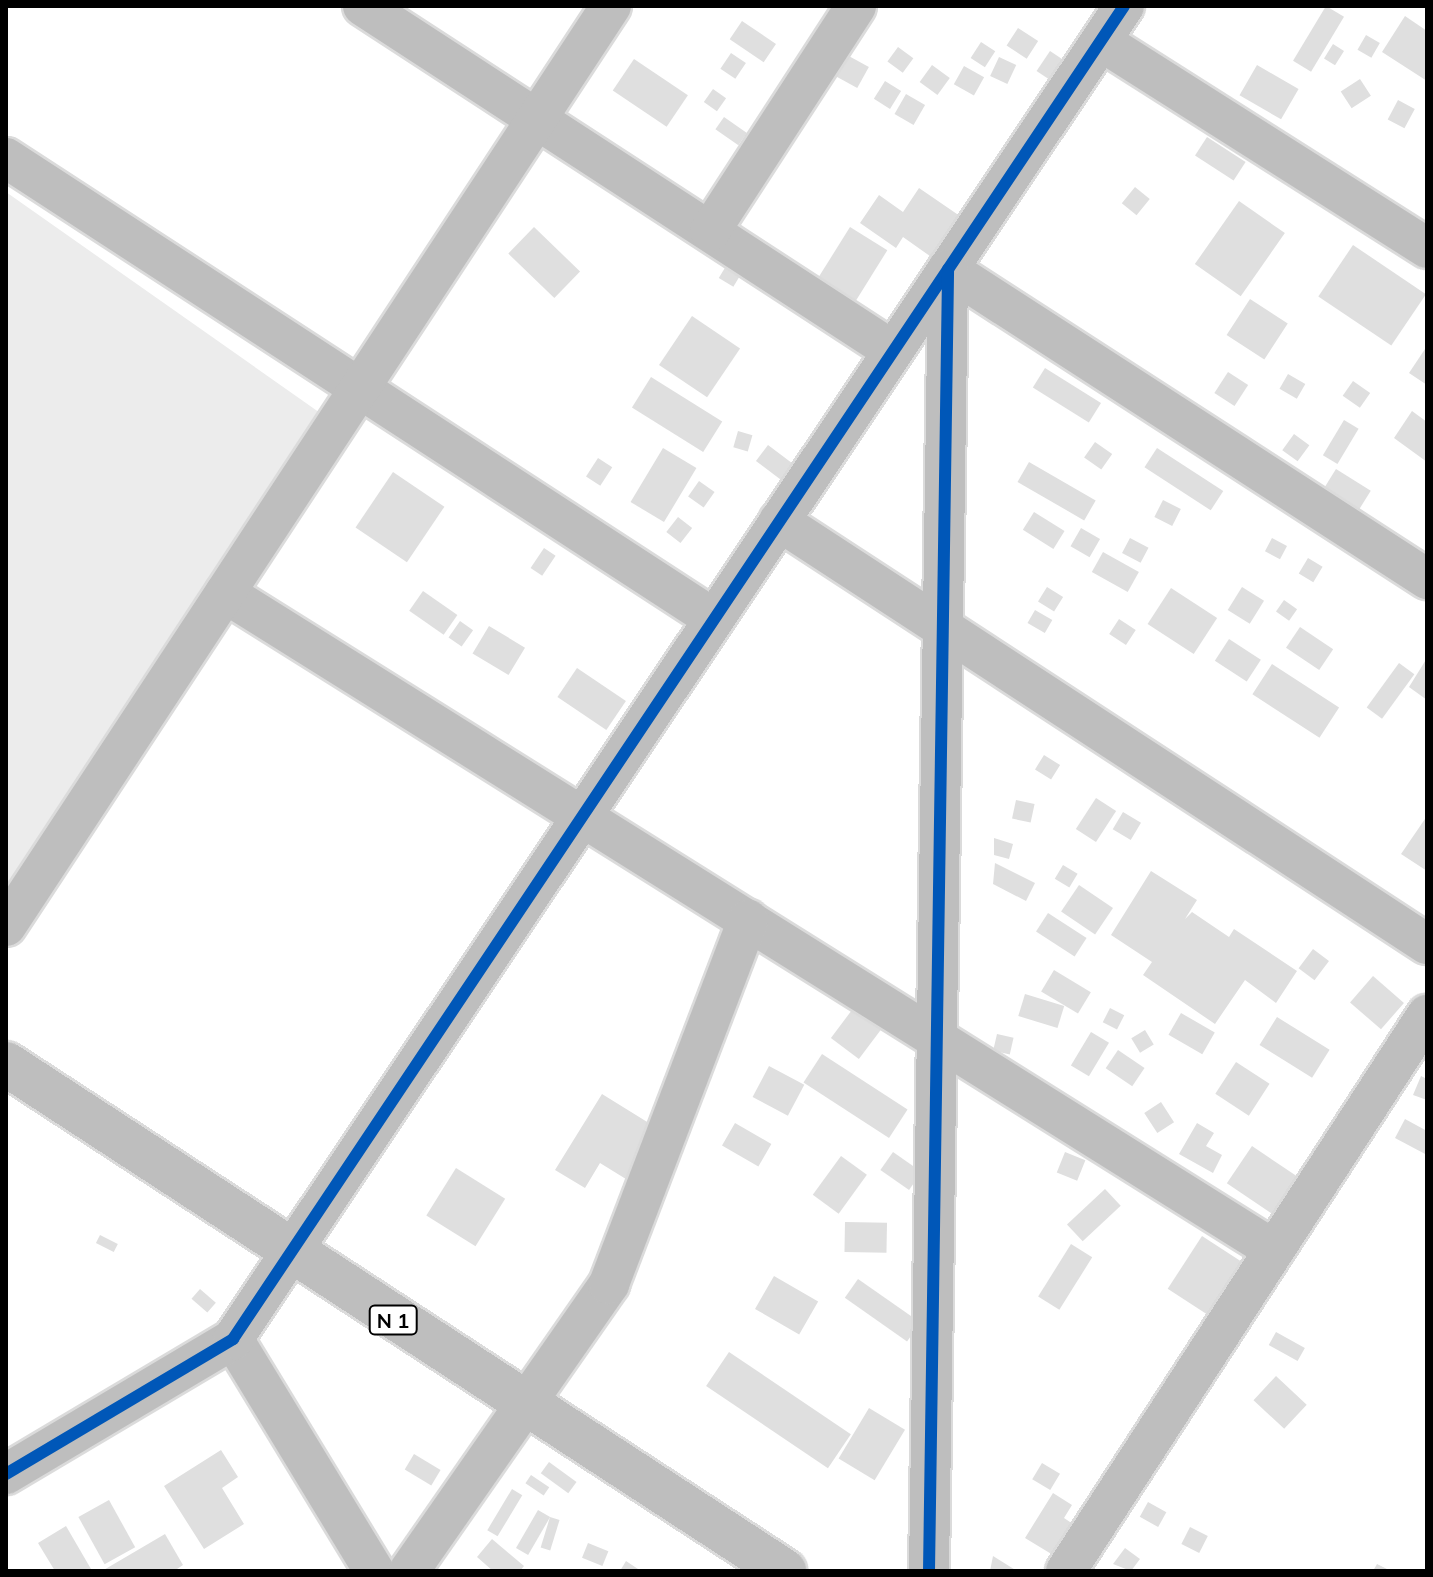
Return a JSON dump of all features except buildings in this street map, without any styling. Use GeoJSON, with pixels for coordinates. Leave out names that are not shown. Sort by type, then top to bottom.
{"type":"FeatureCollection","features":[{"type":"Feature","properties":{"kind":"highway","name":"N 1"},"geometry":{"type":"LineString","coordinates":[[6,1064],[290,1252],[784,1571]]}},
{"type":"Feature","properties":{"kind":"street"},"geometry":{"type":"LineString","coordinates":[[363,6],[893,351]]}},
{"type":"Feature","properties":{"kind":"street"},"geometry":{"type":"LineString","coordinates":[[6,926],[611,6]]}},
{"type":"Feature","properties":{"kind":"street"},"geometry":{"type":"LineString","coordinates":[[710,231],[856,6]]}},
{"type":"Feature","properties":{"kind":"street"},"geometry":{"type":"LineString","coordinates":[[6,1474],[233,1339],[1124,6]]}},
{"type":"Feature","properties":{"kind":"street"},"geometry":{"type":"LineString","coordinates":[[1101,41],[1427,248]]}},
{"type":"Feature","properties":{"kind":"street"},"geometry":{"type":"LineString","coordinates":[[6,158],[714,619]]}},
{"type":"Feature","properties":{"kind":"street"},"geometry":{"type":"LineString","coordinates":[[948,269],[1427,579]]}},
{"type":"Feature","properties":{"kind":"street"},"geometry":{"type":"LineString","coordinates":[[929,1571],[948,269]]}},
{"type":"Feature","properties":{"kind":"street"},"geometry":{"type":"LineString","coordinates":[[779,521],[942,631],[1427,944]]}},
{"type":"Feature","properties":{"kind":"street"},"geometry":{"type":"LineString","coordinates":[[225,593],[1274,1250]]}},
{"type":"Feature","properties":{"kind":"street"},"geometry":{"type":"LineString","coordinates":[[409,1571],[609,1284],[748,920]]}},
{"type":"Feature","properties":{"kind":"street"},"geometry":{"type":"LineString","coordinates":[[1066,1571],[1427,1015]]}},
{"type":"Feature","properties":{"kind":"street"},"geometry":{"type":"LineString","coordinates":[[233,1339],[374,1571]]}},
{"type":"Feature","properties":{"kind":"shaded area"},"geometry":{"type":"Polygon","coordinates":[[[6,192],[323,415],[6,886],[6,192]]]}},
{"type":"Feature","properties":{"kind":"cycle path"},"geometry":{"type":"LineString","coordinates":[[6,1474],[233,1339],[1124,6]]}},
{"type":"Feature","properties":{"kind":"cycle path"},"geometry":{"type":"LineString","coordinates":[[929,1571],[948,269]]}}]}
